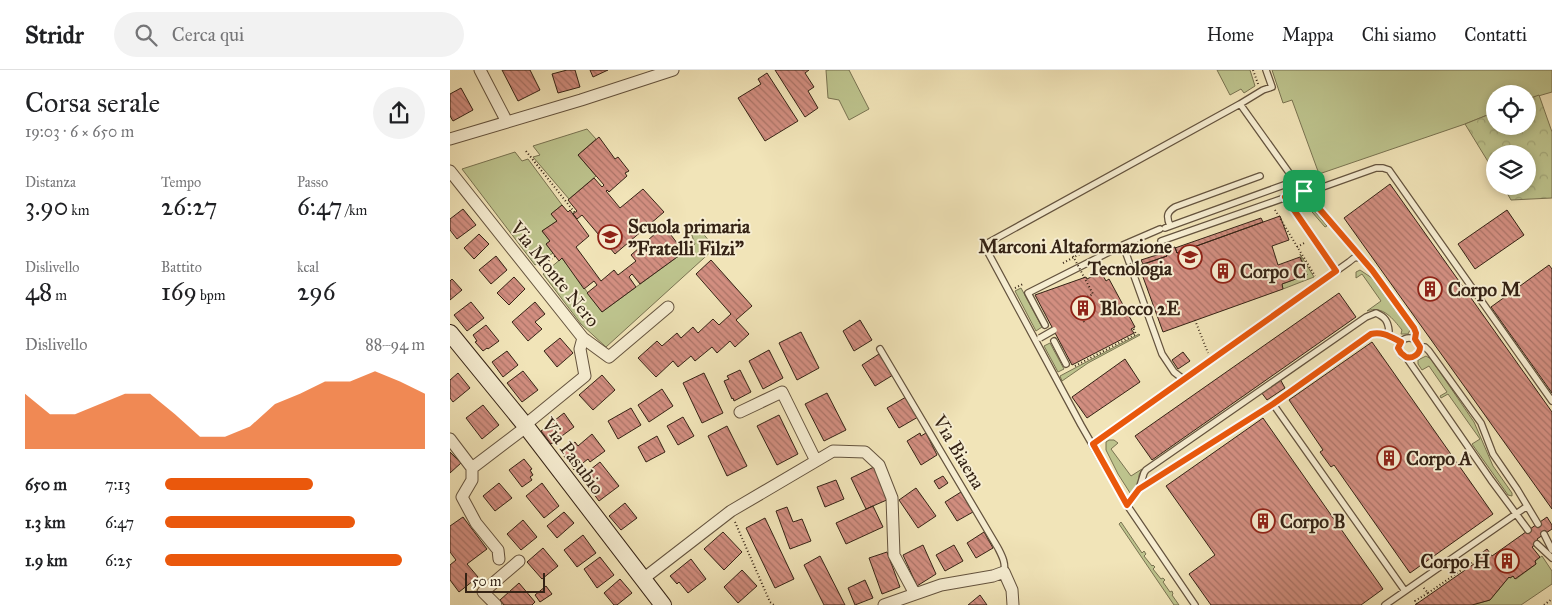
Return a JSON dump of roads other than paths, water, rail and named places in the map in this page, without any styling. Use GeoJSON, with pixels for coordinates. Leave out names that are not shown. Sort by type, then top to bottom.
{"type":"FeatureCollection","features":[{"type":"Feature","properties":{"kind":"street"},"geometry":{"type":"LineString","coordinates":[[480,70],[507,122]]}},
{"type":"Feature","properties":{"kind":"street"},"geometry":{"type":"LineString","coordinates":[[450,140],[673,70]]}},
{"type":"Feature","properties":{"kind":"street","name":"Via Monte Nero"},"geometry":{"type":"LineString","coordinates":[[450,171],[583,338],[609,357],[668,308]]}},
{"type":"Feature","properties":{"kind":"street","name":"Via Pasubio"},"geometry":{"type":"LineString","coordinates":[[450,333],[525,426],[663,605]]}},
{"type":"Feature","properties":{"kind":"street"},"geometry":{"type":"LineString","coordinates":[[472,468],[585,376],[580,349],[583,338]]}},
{"type":"Feature","properties":{"kind":"street"},"geometry":{"type":"LineString","coordinates":[[740,412],[782,392],[816,461]]}},
{"type":"Feature","properties":{"kind":"street"},"geometry":{"type":"LineString","coordinates":[[450,438],[472,468],[472,480],[462,497],[476,523],[498,550],[499,559]]}},
{"type":"Feature","properties":{"kind":"street"},"geometry":{"type":"LineString","coordinates":[[643,579],[731,511],[833,451],[865,452],[879,465],[892,498],[894,555],[915,594]]}},
{"type":"Feature","properties":{"kind":"street"},"geometry":{"type":"LineString","coordinates":[[496,605],[483,592],[519,561]]}},
{"type":"Feature","properties":{"kind":"street"},"geometry":{"type":"LineString","coordinates":[[884,605],[941,585],[993,576],[1004,572],[1012,590],[1013,605]]}},
{"type":"Feature","properties":{"kind":"lane"},"geometry":{"type":"LineString","coordinates":[[1195,605],[1127,505],[984,245],[1255,94],[1272,87],[1266,70]]}},
{"type":"Feature","properties":{"kind":"lane"},"geometry":{"type":"LineString","coordinates":[[1240,104],[1295,181],[1372,270],[1414,328],[1416,333],[1415,339],[1420,347]]}},
{"type":"Feature","properties":{"kind":"lane"},"geometry":{"type":"LineString","coordinates":[[1161,241],[1285,197],[1355,175],[1383,168],[1389,170],[1552,401]]}},
{"type":"Feature","properties":{"kind":"lane"},"geometry":{"type":"LineString","coordinates":[[1165,228],[1166,217],[1175,207],[1260,176]]}},
{"type":"Feature","properties":{"kind":"lane"},"geometry":{"type":"LineString","coordinates":[[1045,325],[1028,293],[1123,245],[1295,181]]}},
{"type":"Feature","properties":{"kind":"lane"},"geometry":{"type":"LineString","coordinates":[[1285,197],[1336,271]]}},
{"type":"Feature","properties":{"kind":"lane"},"geometry":{"type":"LineString","coordinates":[[1123,245],[1162,354],[1174,372],[1183,379]]}},
{"type":"Feature","properties":{"kind":"lane"},"geometry":{"type":"LineString","coordinates":[[1093,444],[1354,258],[1362,257]]}},
{"type":"Feature","properties":{"kind":"lane"},"geometry":{"type":"LineString","coordinates":[[1139,489],[1146,470],[1366,317],[1376,313],[1386,319],[1389,324],[1389,331],[1384,334]]}},
{"type":"Feature","properties":{"kind":"lane"},"geometry":{"type":"LineString","coordinates":[[1037,339],[1054,330]]}},
{"type":"Feature","properties":{"kind":"lane"},"geometry":{"type":"LineString","coordinates":[[1127,505],[1139,489],[1273,404],[1365,337],[1376,332],[1401,342]]}},
{"type":"Feature","properties":{"kind":"lane"},"geometry":{"type":"LineString","coordinates":[[1415,339],[1409,338],[1401,342],[1398,348],[1528,530]]}},
{"type":"Feature","properties":{"kind":"lane"},"geometry":{"type":"LineString","coordinates":[[1054,340],[1066,364]]}},
{"type":"Feature","properties":{"kind":"lane"},"geometry":{"type":"LineString","coordinates":[[1406,357],[1410,358],[1416,355],[1420,347]]}},
{"type":"Feature","properties":{"kind":"lane"},"geometry":{"type":"LineString","coordinates":[[1420,347],[1426,347],[1481,423],[1493,454],[1538,524]]}},
{"type":"Feature","properties":{"kind":"lane","name":"Via Biaena"},"geometry":{"type":"LineString","coordinates":[[880,349],[998,548],[1003,559],[1004,572]]}},
{"type":"Feature","properties":{"kind":"lane"},"geometry":{"type":"LineString","coordinates":[[1156,388],[1161,396]]}},
{"type":"Feature","properties":{"kind":"lane"},"geometry":{"type":"LineString","coordinates":[[1273,404],[1405,592]]}},
{"type":"Feature","properties":{"kind":"lane"},"geometry":{"type":"LineString","coordinates":[[1385,605],[1526,507]]}},
{"type":"Feature","properties":{"kind":"lane"},"geometry":{"type":"LineString","coordinates":[[1544,534],[1552,550]]}},
{"type":"Feature","properties":{"kind":"lane"},"geometry":{"type":"LineString","coordinates":[[1537,544],[1552,558]]}},
{"type":"Feature","properties":{"kind":"place","name":"Scuola primaria \"Fratelli Filzi\""},"geometry":{"type":"Point","coordinates":[610,237]}},
{"type":"Feature","properties":{"kind":"place","name":"Marconi Altaformazione Tecnologia"},"geometry":{"type":"Point","coordinates":[1190,257]}},
{"type":"Feature","properties":{"kind":"place","name":"Corpo C"},"geometry":{"type":"Point","coordinates":[1223,271]}},
{"type":"Feature","properties":{"kind":"place","name":"Corpo M"},"geometry":{"type":"Point","coordinates":[1430,289]}},
{"type":"Feature","properties":{"kind":"place","name":"Blocco 2E"},"geometry":{"type":"Point","coordinates":[1083,308]}},
{"type":"Feature","properties":{"kind":"place","name":"Corpo A"},"geometry":{"type":"Point","coordinates":[1389,458]}},
{"type":"Feature","properties":{"kind":"place","name":"Corpo B"},"geometry":{"type":"Point","coordinates":[1263,521]}},
{"type":"Feature","properties":{"kind":"place","name":"Corpo H"},"geometry":{"type":"Point","coordinates":[1507,561]}}]}
